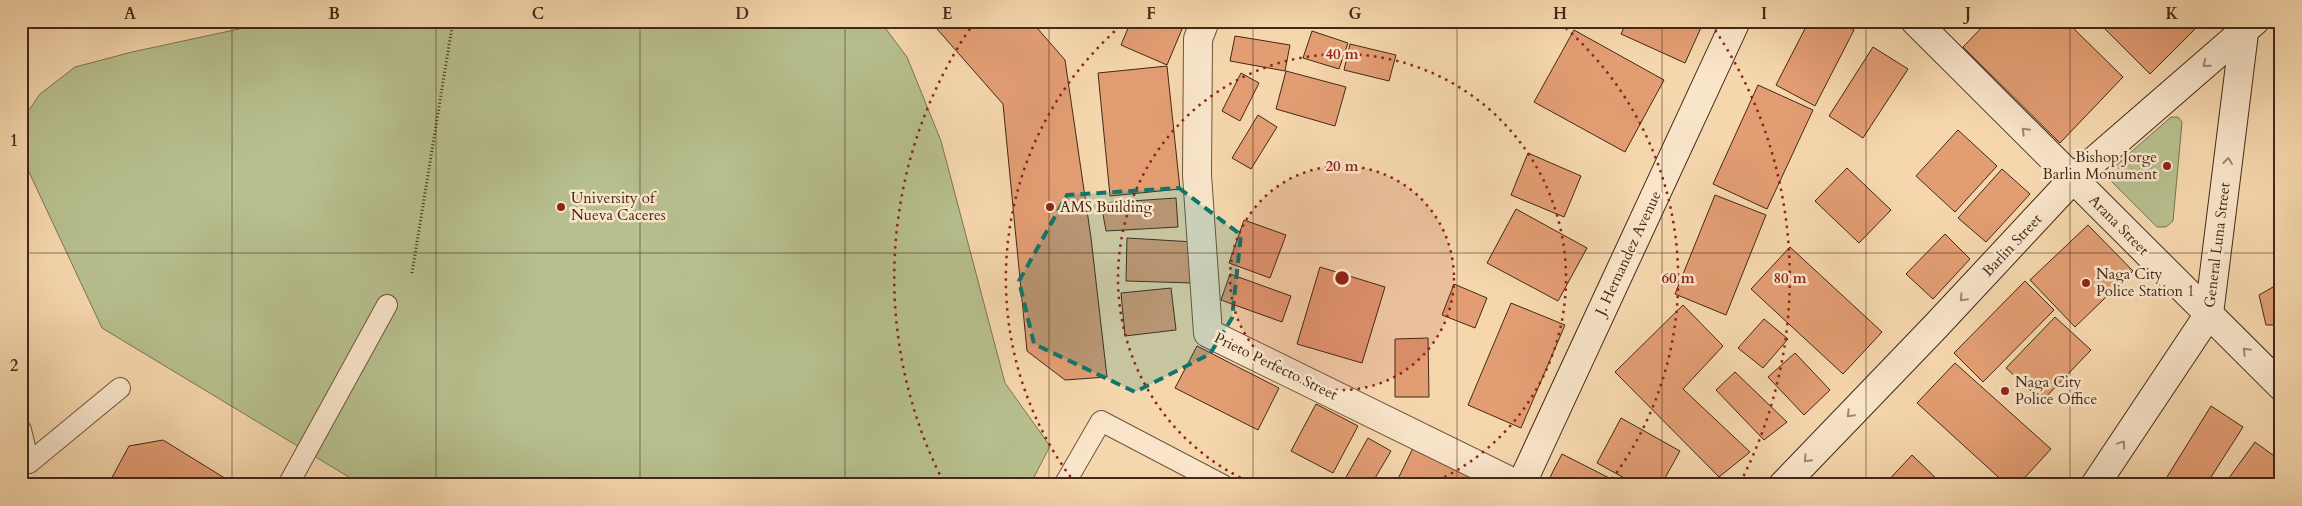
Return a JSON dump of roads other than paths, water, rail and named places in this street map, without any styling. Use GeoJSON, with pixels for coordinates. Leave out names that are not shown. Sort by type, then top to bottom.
{"type":"FeatureCollection","features":[{"type":"Feature","properties":{"kind":"street","name":"Prieto Perfecto Street"},"geometry":{"type":"LineString","coordinates":[[1206,21],[1198,39],[1197,175],[1208,333],[1519,485]]}},
{"type":"Feature","properties":{"kind":"street","name":"J. Hernandez Avenue"},"geometry":{"type":"LineString","coordinates":[[1519,485],[1736,21]]}},
{"type":"Feature","properties":{"kind":"street","name":"Arana Street"},"geometry":{"type":"LineString","coordinates":[[1915,21],[2281,386]]}},
{"type":"Feature","properties":{"kind":"street","name":"Barlin Street"},"geometry":{"type":"LineString","coordinates":[[1783,485],[1935,327],[2073,179],[2250,27]]}},
{"type":"Feature","properties":{"kind":"street","name":"General Luna Street"},"geometry":{"type":"LineString","coordinates":[[2095,485],[2208,314],[2250,27]]}},
{"type":"Feature","properties":{"kind":"lane"},"geometry":{"type":"LineString","coordinates":[[288,485],[387,305]]}},
{"type":"Feature","properties":{"kind":"lane"},"geometry":{"type":"LineString","coordinates":[[21,430],[29,463],[120,388]]}},
{"type":"Feature","properties":{"kind":"lane"},"geometry":{"type":"LineString","coordinates":[[1064,485],[1101,421],[1223,485]]}},
{"type":"Feature","properties":{"kind":"place","name":"Bishop Jorge Barlin Monument"},"geometry":{"type":"Point","coordinates":[2167,166]}},
{"type":"Feature","properties":{"kind":"place","name":"University of Nueva Caceres"},"geometry":{"type":"Point","coordinates":[561,207]}},
{"type":"Feature","properties":{"kind":"place","name":"AMS Building"},"geometry":{"type":"Point","coordinates":[1050,207]}},
{"type":"Feature","properties":{"kind":"place","name":"Naga City Police Station 1"},"geometry":{"type":"Point","coordinates":[2086,283]}},
{"type":"Feature","properties":{"kind":"place","name":"Naga City Police Office"},"geometry":{"type":"Point","coordinates":[2005,391]}}]}
